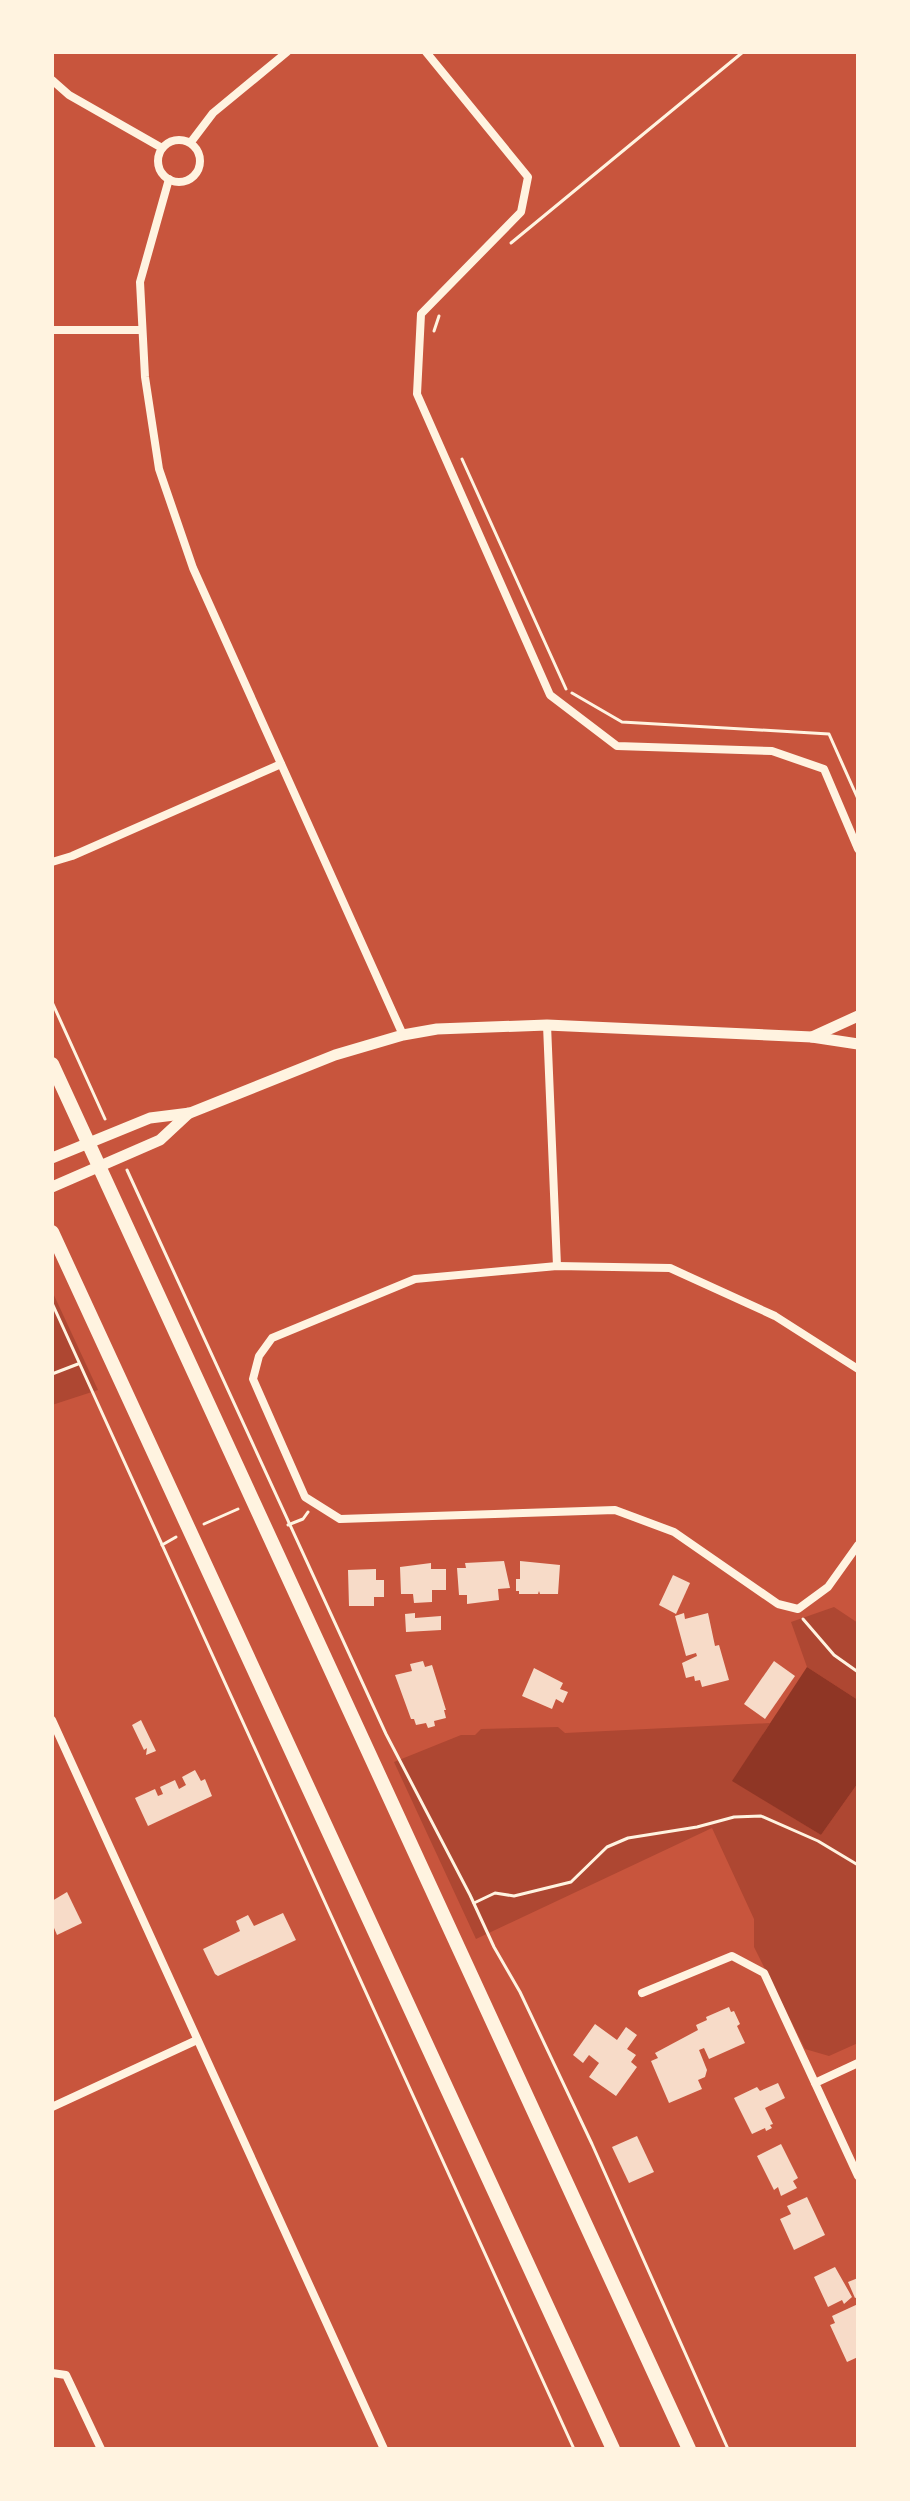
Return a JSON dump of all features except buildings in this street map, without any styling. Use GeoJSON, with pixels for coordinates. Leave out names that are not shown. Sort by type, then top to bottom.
{"type":"FeatureCollection","features":[{"type":"Feature","properties":{"kind":"main road"},"geometry":{"type":"LineString","coordinates":[[52,1064],[689,2449]]}},
{"type":"Feature","properties":{"kind":"main road"},"geometry":{"type":"LineString","coordinates":[[52,1232],[613,2449]]}},
{"type":"Feature","properties":{"kind":"street"},"geometry":{"type":"LineString","coordinates":[[191,142],[213,113],[287,52]]}},
{"type":"Feature","properties":{"kind":"street"},"geometry":{"type":"LineString","coordinates":[[426,52],[528,177],[521,212],[421,314],[417,394],[550,695],[617,746],[772,751],[824,769],[858,849]]}},
{"type":"Feature","properties":{"kind":"street"},"geometry":{"type":"LineString","coordinates":[[52,80],[69,95],[162,148]]}},
{"type":"Feature","properties":{"kind":"street"},"geometry":{"type":"LineString","coordinates":[[174,140],[191,142],[200,154],[199,170],[188,180],[169,179],[158,161],[162,148],[174,140]]}},
{"type":"Feature","properties":{"kind":"street"},"geometry":{"type":"LineString","coordinates":[[169,179],[140,282],[145,377],[159,469],[193,568],[403,1035]]}},
{"type":"Feature","properties":{"kind":"street"},"geometry":{"type":"LineString","coordinates":[[52,330],[142,330]]}},
{"type":"Feature","properties":{"kind":"street"},"geometry":{"type":"LineString","coordinates":[[52,862],[281,764]]}},
{"type":"Feature","properties":{"kind":"street"},"geometry":{"type":"LineString","coordinates":[[812,1037],[858,1019],[858,1032]]}},
{"type":"Feature","properties":{"kind":"street"},"geometry":{"type":"LineString","coordinates":[[547,1025],[557,1266]]}},
{"type":"Feature","properties":{"kind":"street"},"geometry":{"type":"LineString","coordinates":[[52,1158],[150,1118],[190,1113],[335,1055],[403,1035],[437,1029],[547,1025],[812,1037],[858,1044]]}},
{"type":"Feature","properties":{"kind":"street"},"geometry":{"type":"LineString","coordinates":[[52,1187],[160,1140],[190,1113]]}},
{"type":"Feature","properties":{"kind":"street"},"geometry":{"type":"LineString","coordinates":[[858,1369],[775,1316],[670,1268],[557,1266],[415,1279],[272,1338],[259,1356],[253,1379],[305,1497],[340,1519],[615,1510],[674,1532],[778,1604],[798,1609],[828,1587],[858,1545]]}},
{"type":"Feature","properties":{"kind":"street"},"geometry":{"type":"LineString","coordinates":[[52,1720],[384,2449]]}},
{"type":"Feature","properties":{"kind":"street"},"geometry":{"type":"LineString","coordinates":[[642,1993],[732,1956],[764,1973],[858,2176]]}},
{"type":"Feature","properties":{"kind":"street"},"geometry":{"type":"LineString","coordinates":[[52,2107],[197,2040]]}},
{"type":"Feature","properties":{"kind":"street"},"geometry":{"type":"LineString","coordinates":[[815,2083],[858,2063]]}},
{"type":"Feature","properties":{"kind":"street"},"geometry":{"type":"LineString","coordinates":[[52,2373],[66,2375],[101,2449]]}},
{"type":"Feature","properties":{"kind":"path"},"geometry":{"type":"LineString","coordinates":[[503,250],[743,52]]}},
{"type":"Feature","properties":{"kind":"path"},"geometry":{"type":"LineString","coordinates":[[431,341],[440,312]]}},
{"type":"Feature","properties":{"kind":"path"},"geometry":{"type":"LineString","coordinates":[[456,446],[566,690],[622,722],[829,734],[858,799]]}},
{"type":"Feature","properties":{"kind":"path"},"geometry":{"type":"LineString","coordinates":[[52,1002],[111,1133]]}},
{"type":"Feature","properties":{"kind":"path"},"geometry":{"type":"LineString","coordinates":[[120,1157],[386,1734],[520,1992],[592,2144],[728,2449]]}},
{"type":"Feature","properties":{"kind":"path"},"geometry":{"type":"LineString","coordinates":[[52,1303],[574,2449]]}},
{"type":"Feature","properties":{"kind":"path"},"geometry":{"type":"LineString","coordinates":[[52,1374],[79,1364]]}},
{"type":"Feature","properties":{"kind":"path"},"geometry":{"type":"LineString","coordinates":[[162,1545],[253,1502]]}},
{"type":"Feature","properties":{"kind":"path"},"geometry":{"type":"LineString","coordinates":[[288,1525],[303,1519],[316,1504]]}},
{"type":"Feature","properties":{"kind":"path"},"geometry":{"type":"LineString","coordinates":[[798,1609],[803,1621],[834,1655],[858,1672]]}},
{"type":"Feature","properties":{"kind":"path"},"geometry":{"type":"LineString","coordinates":[[474,1903],[495,1893],[514,1896],[571,1882],[607,1847],[628,1838],[697,1827],[734,1817],[761,1816],[818,1841],[858,1865]]}},
{"type":"Feature","properties":{"kind":"shaded area"},"geometry":{"type":"Polygon","coordinates":[[[52,1291],[98,1390],[52,1405],[52,1291]]]}},
{"type":"Feature","properties":{"kind":"shaded area"},"geometry":{"type":"Polygon","coordinates":[[[834,1607],[858,1623],[858,1700],[807,1667],[791,1622],[834,1607]]]}},
{"type":"Feature","properties":{"kind":"shaded area"},"geometry":{"type":"Polygon","coordinates":[[[807,1667],[858,1700],[858,1783],[821,1835],[732,1781],[807,1667]]]}},
{"type":"Feature","properties":{"kind":"shaded area"},"geometry":{"type":"Polygon","coordinates":[[[770,1723],[733,1781],[821,1835],[858,1783],[858,2043],[829,2056],[805,2049],[754,1947],[754,1919],[712,1828],[476,1939],[394,1762],[461,1735],[475,1735],[481,1729],[558,1727],[565,1733],[770,1723]]]}}]}
